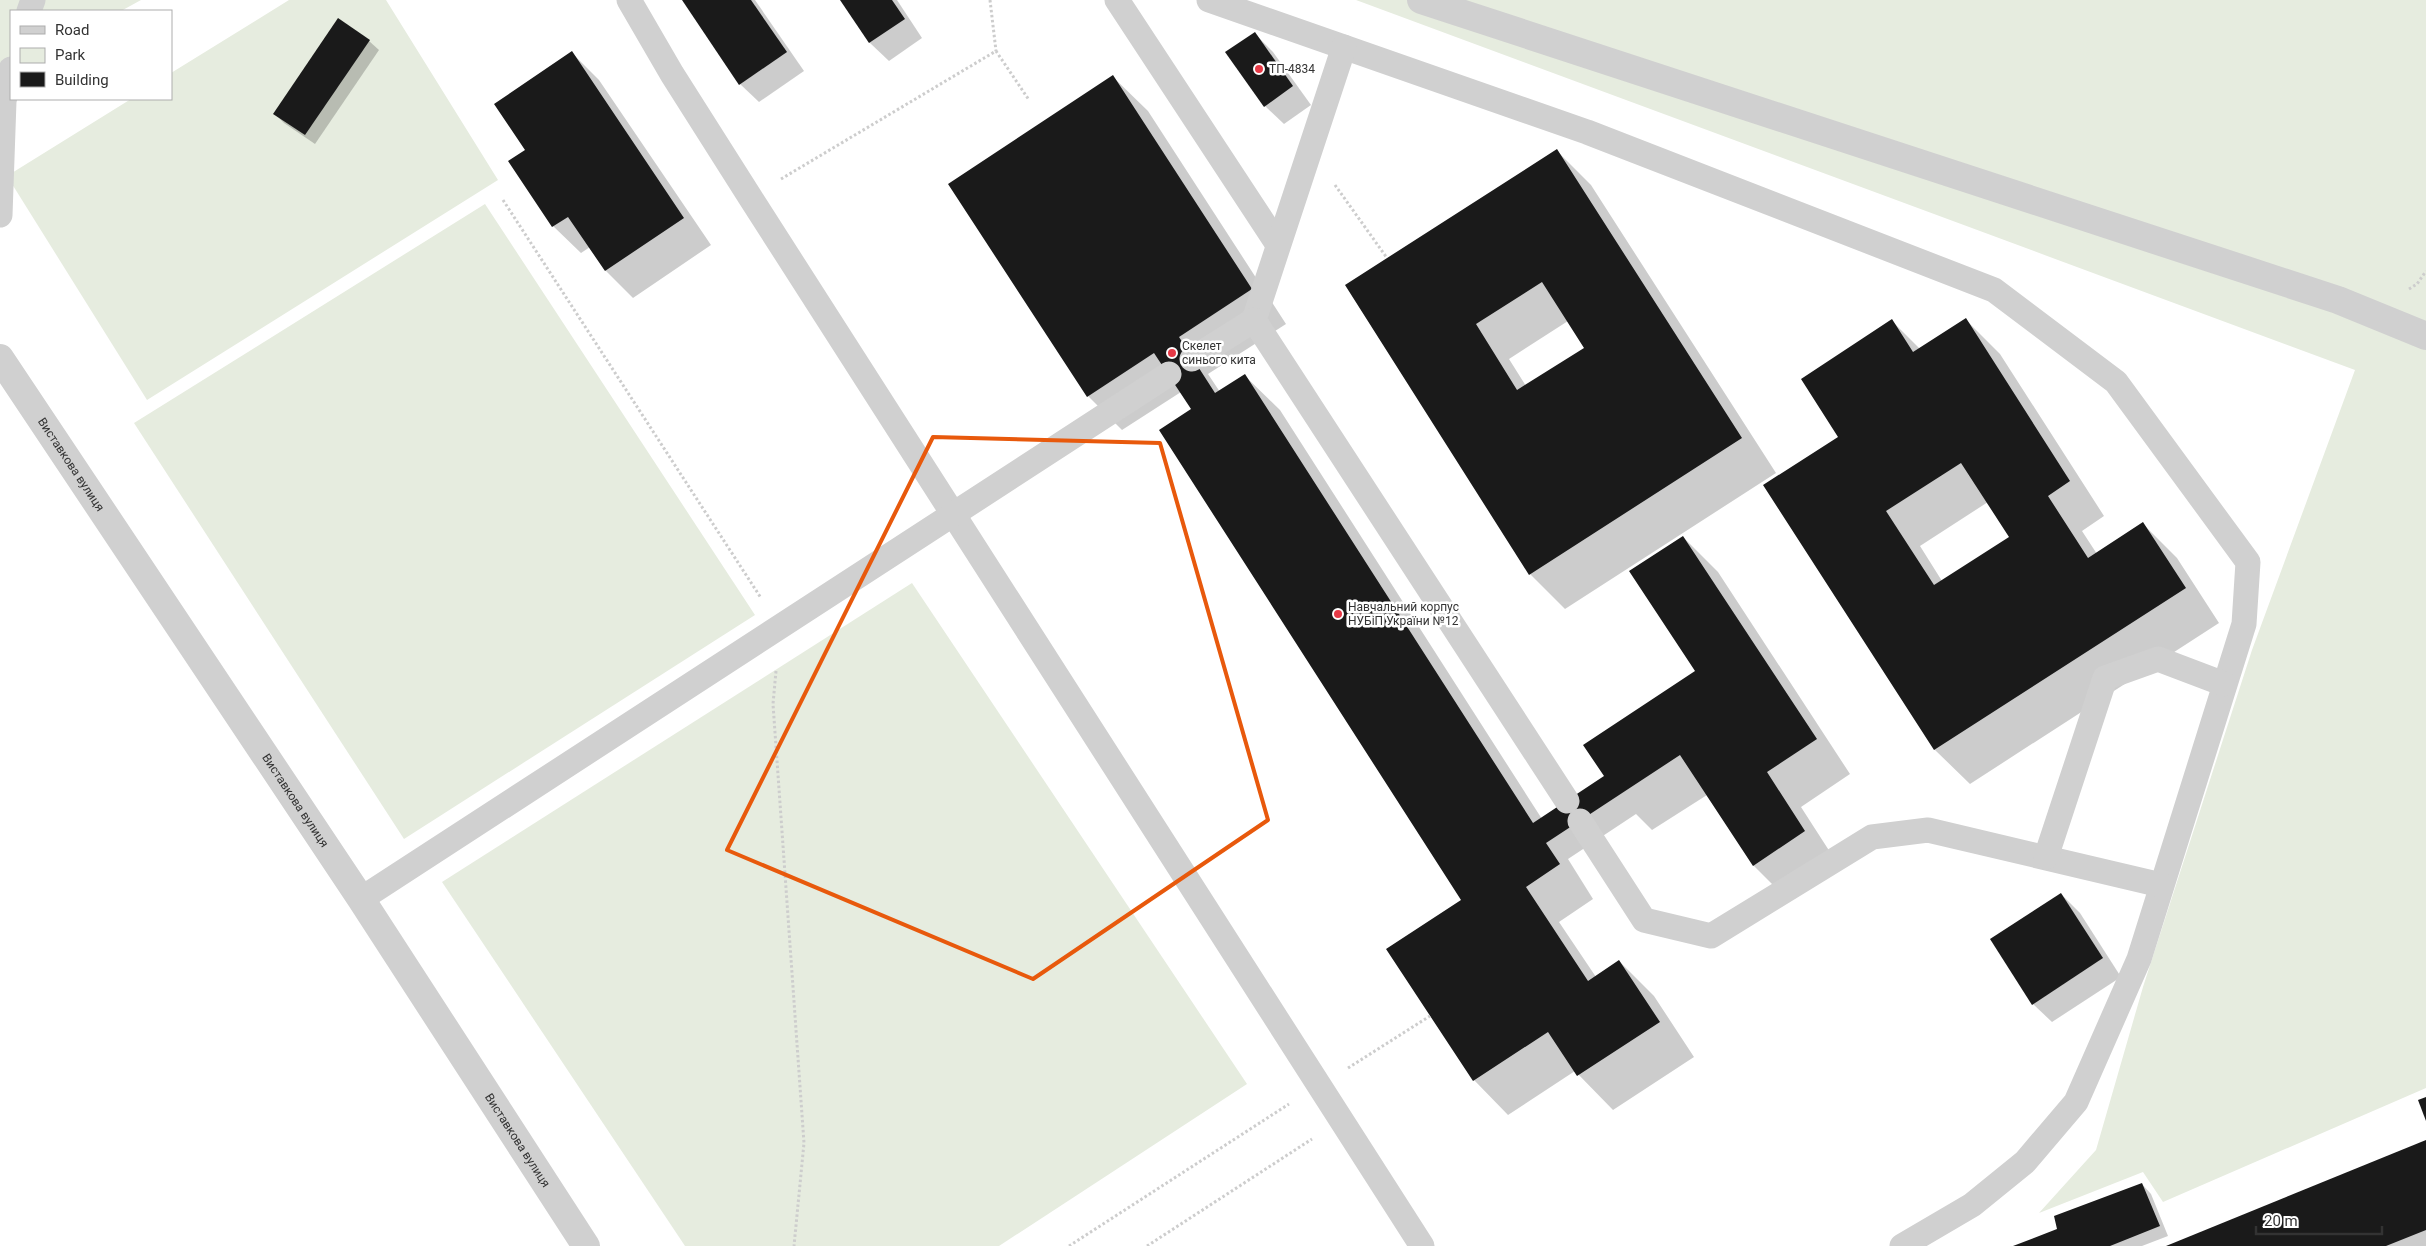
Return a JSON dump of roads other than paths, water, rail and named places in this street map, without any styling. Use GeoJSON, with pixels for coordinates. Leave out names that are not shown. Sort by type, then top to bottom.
{"type":"FeatureCollection","features":[{"type":"Feature","properties":{"kind":"street"},"geometry":{"type":"LineString","coordinates":[[1421,0],[2338,300],[2426,336]]}},
{"type":"Feature","properties":{"kind":"street","name":"Виставкова вулиця"},"geometry":{"type":"LineString","coordinates":[[0,358],[361,899],[586,1246]]}},
{"type":"Feature","properties":{"kind":"lane"},"geometry":{"type":"LineString","coordinates":[[629,0],[672,74],[952,515],[1422,1246]]}},
{"type":"Feature","properties":{"kind":"lane"},"geometry":{"type":"LineString","coordinates":[[1117,0],[1278,245]]}},
{"type":"Feature","properties":{"kind":"lane"},"geometry":{"type":"LineString","coordinates":[[1209,0],[1587,132],[1994,290],[2116,382],[2248,562],[2244,624],[2139,959],[2076,1102],[2025,1162],[1972,1205],[1902,1246]]}},
{"type":"Feature","properties":{"kind":"lane"},"geometry":{"type":"LineString","coordinates":[[1192,359],[1254,320],[1344,47]]}},
{"type":"Feature","properties":{"kind":"lane"},"geometry":{"type":"LineString","coordinates":[[0,215],[4,101],[10,74]]}},
{"type":"Feature","properties":{"kind":"lane"},"geometry":{"type":"LineString","coordinates":[[1254,320],[1644,920],[1711,936],[1872,837],[1928,830],[2161,885]]}},
{"type":"Feature","properties":{"kind":"lane"},"geometry":{"type":"LineString","coordinates":[[361,899],[1169,374]]}},
{"type":"Feature","properties":{"kind":"lane"},"geometry":{"type":"LineString","coordinates":[[2046,857],[2105,678],[2158,658],[2224,684]]}},
{"type":"Feature","properties":{"kind":"place","name":"ТП-4834"},"geometry":{"type":"Point","coordinates":[1259,69]}},
{"type":"Feature","properties":{"kind":"place","name":"Скелет синього кита"},"geometry":{"type":"Point","coordinates":[1172,353]}},
{"type":"Feature","properties":{"kind":"place","name":"Навчальний корпус НУБіП України №12"},"geometry":{"type":"Point","coordinates":[1338,614]}}]}
